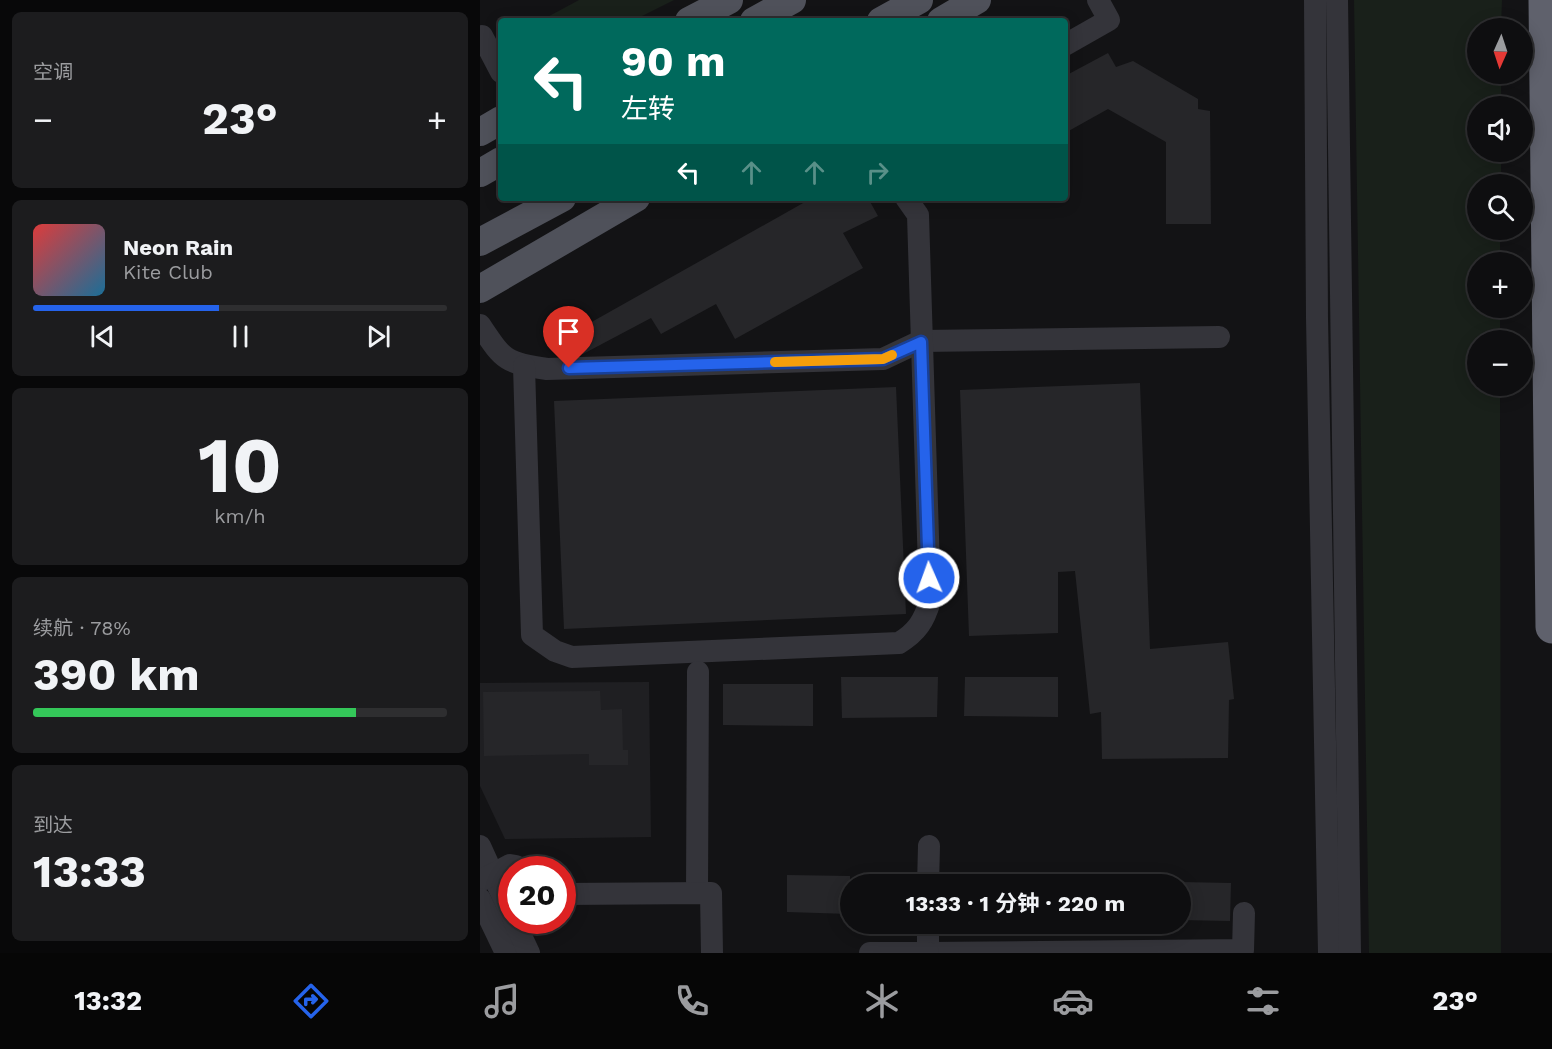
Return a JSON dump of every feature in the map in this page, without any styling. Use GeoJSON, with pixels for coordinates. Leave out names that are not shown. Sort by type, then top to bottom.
{"type":"FeatureCollection","features":[{"type":"Feature","properties":{"kind":"highway"},"geometry":{"type":"LineString","coordinates":[[1545,0],[1552,627]]}},
{"type":"Feature","properties":{"kind":"main road"},"geometry":{"type":"LineString","coordinates":[[695,18],[729,0]]}},
{"type":"Feature","properties":{"kind":"main road"},"geometry":{"type":"LineString","coordinates":[[759,18],[792,0]]}},
{"type":"Feature","properties":{"kind":"main road"},"geometry":{"type":"LineString","coordinates":[[886,18],[919,0]]}},
{"type":"Feature","properties":{"kind":"main road"},"geometry":{"type":"LineString","coordinates":[[946,18],[977,0]]}},
{"type":"Feature","properties":{"kind":"main road"},"geometry":{"type":"LineString","coordinates":[[480,132],[498,122]]}},
{"type":"Feature","properties":{"kind":"main road"},"geometry":{"type":"LineString","coordinates":[[480,173],[498,163]]}},
{"type":"Feature","properties":{"kind":"main road"},"geometry":{"type":"LineString","coordinates":[[480,242],[556,201]]}},
{"type":"Feature","properties":{"kind":"main road"},"geometry":{"type":"LineString","coordinates":[[480,289],[631,201]]}},
{"type":"Feature","properties":{"kind":"street"},"geometry":{"type":"LineString","coordinates":[[1068,43],[1109,20],[1098,0]]}},
{"type":"Feature","properties":{"kind":"street"},"geometry":{"type":"LineString","coordinates":[[1315,0],[1317,318],[1329,953]]}},
{"type":"Feature","properties":{"kind":"street"},"geometry":{"type":"LineString","coordinates":[[1337,0],[1350,953]]}},
{"type":"Feature","properties":{"kind":"street"},"geometry":{"type":"LineString","coordinates":[[482,36],[498,66]]}},
{"type":"Feature","properties":{"kind":"street"},"geometry":{"type":"LineString","coordinates":[[524,366],[532,635],[555,651],[572,657],[899,644],[914,635],[924,620],[930,602],[918,215],[908,201]]}},
{"type":"Feature","properties":{"kind":"street"},"geometry":{"type":"LineString","coordinates":[[480,325],[501,357],[524,366],[547,369],[883,359],[921,342],[1218,337]]}},
{"type":"Feature","properties":{"kind":"street"},"geometry":{"type":"LineString","coordinates":[[697,893],[698,672]]}},
{"type":"Feature","properties":{"kind":"street"},"geometry":{"type":"LineString","coordinates":[[480,846],[485,878],[498,897]]}},
{"type":"Feature","properties":{"kind":"street"},"geometry":{"type":"LineString","coordinates":[[928,846],[928,874]]}},
{"type":"Feature","properties":{"kind":"street"},"geometry":{"type":"LineString","coordinates":[[576,894],[711,893],[712,953]]}},
{"type":"Feature","properties":{"kind":"street"},"geometry":{"type":"LineString","coordinates":[[480,899],[506,953]]}},
{"type":"Feature","properties":{"kind":"street"},"geometry":{"type":"LineString","coordinates":[[870,953],[1243,950],[1244,913]]}},
{"type":"Feature","properties":{"kind":"street"},"geometry":{"type":"LineString","coordinates":[[520,934],[529,953]]}},
{"type":"Feature","properties":{"kind":"street"},"geometry":{"type":"LineString","coordinates":[[928,934],[928,953]]}},
{"type":"Feature","properties":{"kind":"shaded area"},"geometry":{"type":"Polygon","coordinates":[[[579,0],[674,0],[638,18],[546,18],[579,0]]]}},
{"type":"Feature","properties":{"kind":"shaded area"},"geometry":{"type":"Polygon","coordinates":[[[1354,0],[1502,0],[1501,18],[1467,18],[1467,84],[1501,84],[1501,96],[1467,96],[1467,162],[1501,162],[1501,174],[1467,174],[1467,240],[1500,240],[1500,252],[1467,252],[1467,318],[1500,318],[1500,330],[1467,330],[1467,396],[1500,396],[1501,953],[1369,953],[1354,0]]]}},
{"type":"Feature","properties":{"kind":"shaded area"},"geometry":{"type":"Polygon","coordinates":[[[649,682],[651,837],[505,839],[480,786],[480,683],[649,682]]]}},
{"type":"Feature","properties":{"kind":"building"},"geometry":{"type":"Polygon","coordinates":[[[1108,53],[1116,67],[1133,61],[1198,99],[1198,109],[1210,111],[1211,224],[1166,224],[1166,142],[1108,109],[1068,131],[1068,74],[1108,53]]]}},
{"type":"Feature","properties":{"kind":"building"},"geometry":{"type":"Polygon","coordinates":[[[807,201],[870,201],[878,216],[843,233],[863,268],[735,339],[716,304],[661,334],[651,318],[583,354],[577,355],[565,337],[807,201]]]}},
{"type":"Feature","properties":{"kind":"building"},"geometry":{"type":"Polygon","coordinates":[[[1140,383],[1150,649],[1228,642],[1234,699],[1229,700],[1228,758],[1102,759],[1101,712],[1090,714],[1075,571],[1058,572],[1058,633],[969,636],[960,390],[1140,383]]]}},
{"type":"Feature","properties":{"kind":"building"},"geometry":{"type":"Polygon","coordinates":[[[896,387],[906,614],[564,629],[554,401],[896,387]]]}},
{"type":"Feature","properties":{"kind":"building"},"geometry":{"type":"Polygon","coordinates":[[[841,677],[938,677],[937,717],[842,718],[841,677]]]}},
{"type":"Feature","properties":{"kind":"building"},"geometry":{"type":"Polygon","coordinates":[[[965,677],[1058,677],[1058,717],[964,716],[965,677]]]}},
{"type":"Feature","properties":{"kind":"building"},"geometry":{"type":"Polygon","coordinates":[[[723,684],[813,684],[813,726],[723,725],[723,684]]]}},
{"type":"Feature","properties":{"kind":"building"},"geometry":{"type":"Polygon","coordinates":[[[600,691],[601,710],[622,709],[623,750],[628,750],[628,765],[589,765],[589,754],[484,756],[483,692],[600,691]]]}},
{"type":"Feature","properties":{"kind":"building"},"geometry":{"type":"Polygon","coordinates":[[[787,875],[840,876],[840,914],[787,912],[787,875]]]}},
{"type":"Feature","properties":{"kind":"building"},"geometry":{"type":"Polygon","coordinates":[[[1191,882],[1231,883],[1230,921],[1191,920],[1191,882]]]}},
{"type":"Feature","properties":{"kind":"slow traffic"},"geometry":{"type":"LineString","coordinates":[[775,362],[883,359],[892,355]]}},
{"type":"Feature","properties":{"kind":"route"},"geometry":{"type":"LineString","coordinates":[[569,368],[883,359],[921,342],[929,578]]}}]}
